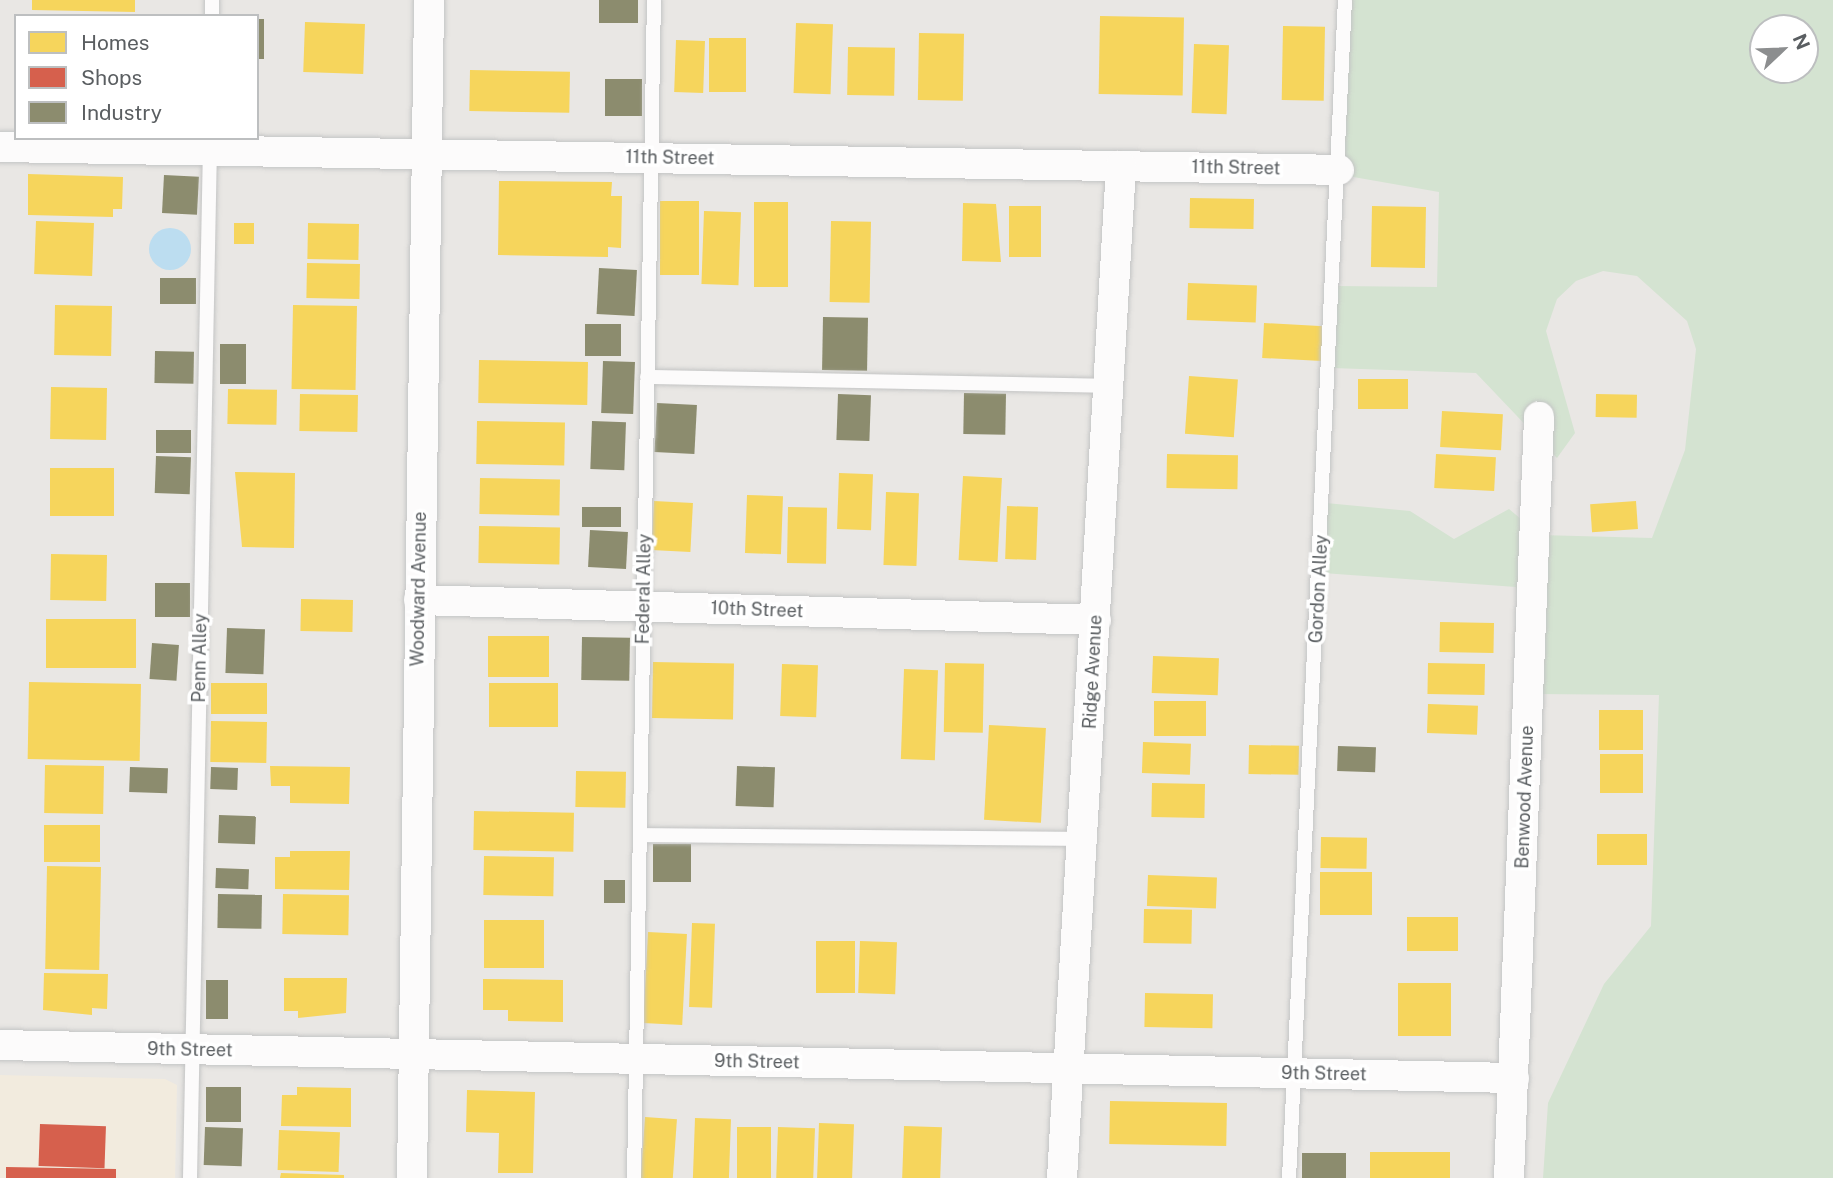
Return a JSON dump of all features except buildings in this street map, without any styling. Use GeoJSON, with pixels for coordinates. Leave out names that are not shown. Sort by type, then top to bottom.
{"type":"FeatureCollection","features":[{"type":"Feature","properties":{"kind":"street","name":"Woodward Avenue"},"geometry":{"type":"LineString","coordinates":[[412,1178],[429,0]]}},
{"type":"Feature","properties":{"kind":"street","name":"11th Street"},"geometry":{"type":"LineString","coordinates":[[0,147],[210,144],[426,154],[1339,170]]}},
{"type":"Feature","properties":{"kind":"street","name":"Ridge Avenue"},"geometry":{"type":"LineString","coordinates":[[1062,1178],[1071,1069],[1121,166]]}},
{"type":"Feature","properties":{"kind":"street","name":"Benwood Avenue"},"geometry":{"type":"LineString","coordinates":[[1509,1178],[1539,417]]}},
{"type":"Feature","properties":{"kind":"street","name":"10th Street"},"geometry":{"type":"LineString","coordinates":[[419,600],[1096,620]]}},
{"type":"Feature","properties":{"kind":"street","name":"9th Street"},"geometry":{"type":"LineString","coordinates":[[0,1045],[1514,1078]]}},
{"type":"Feature","properties":{"kind":"lane","name":"Federal Alley"},"geometry":{"type":"LineString","coordinates":[[634,1178],[654,0]]}},
{"type":"Feature","properties":{"kind":"lane","name":"Gordon Alley"},"geometry":{"type":"LineString","coordinates":[[1289,1178],[1345,0]]}},
{"type":"Feature","properties":{"kind":"lane","name":"Penn Alley"},"geometry":{"type":"LineString","coordinates":[[190,1178],[210,144]]}},
{"type":"Feature","properties":{"kind":"lane"},"geometry":{"type":"LineString","coordinates":[[647,377],[1109,386]]}},
{"type":"Feature","properties":{"kind":"lane"},"geometry":{"type":"LineString","coordinates":[[640,835],[1084,839]]}},
{"type":"Feature","properties":{"kind":"shaded area"},"geometry":{"type":"Polygon","coordinates":[[[0,1075],[165,1079],[177,1085],[175,1178],[0,1178],[0,1075]]]}},
{"type":"Feature","properties":{"kind":"green space"},"geometry":{"type":"Polygon","coordinates":[[[1349,0],[1833,0],[1833,1178],[1543,1178],[1548,1103],[1604,984],[1651,926],[1659,695],[1533,694],[1516,587],[1323,573],[1326,503],[1410,511],[1454,539],[1509,509],[1540,535],[1652,538],[1685,450],[1696,349],[1687,321],[1637,276],[1603,271],[1576,281],[1557,299],[1546,331],[1575,433],[1557,458],[1476,373],[1332,368],[1337,286],[1437,287],[1439,192],[1342,175],[1349,0]]]}},
{"type":"Feature","properties":{"kind":"water"},"geometry":{"type":"Polygon","coordinates":[[[170,228],[185,234],[191,249],[185,264],[170,270],[155,264],[149,249],[155,234],[170,228]]]}}]}
